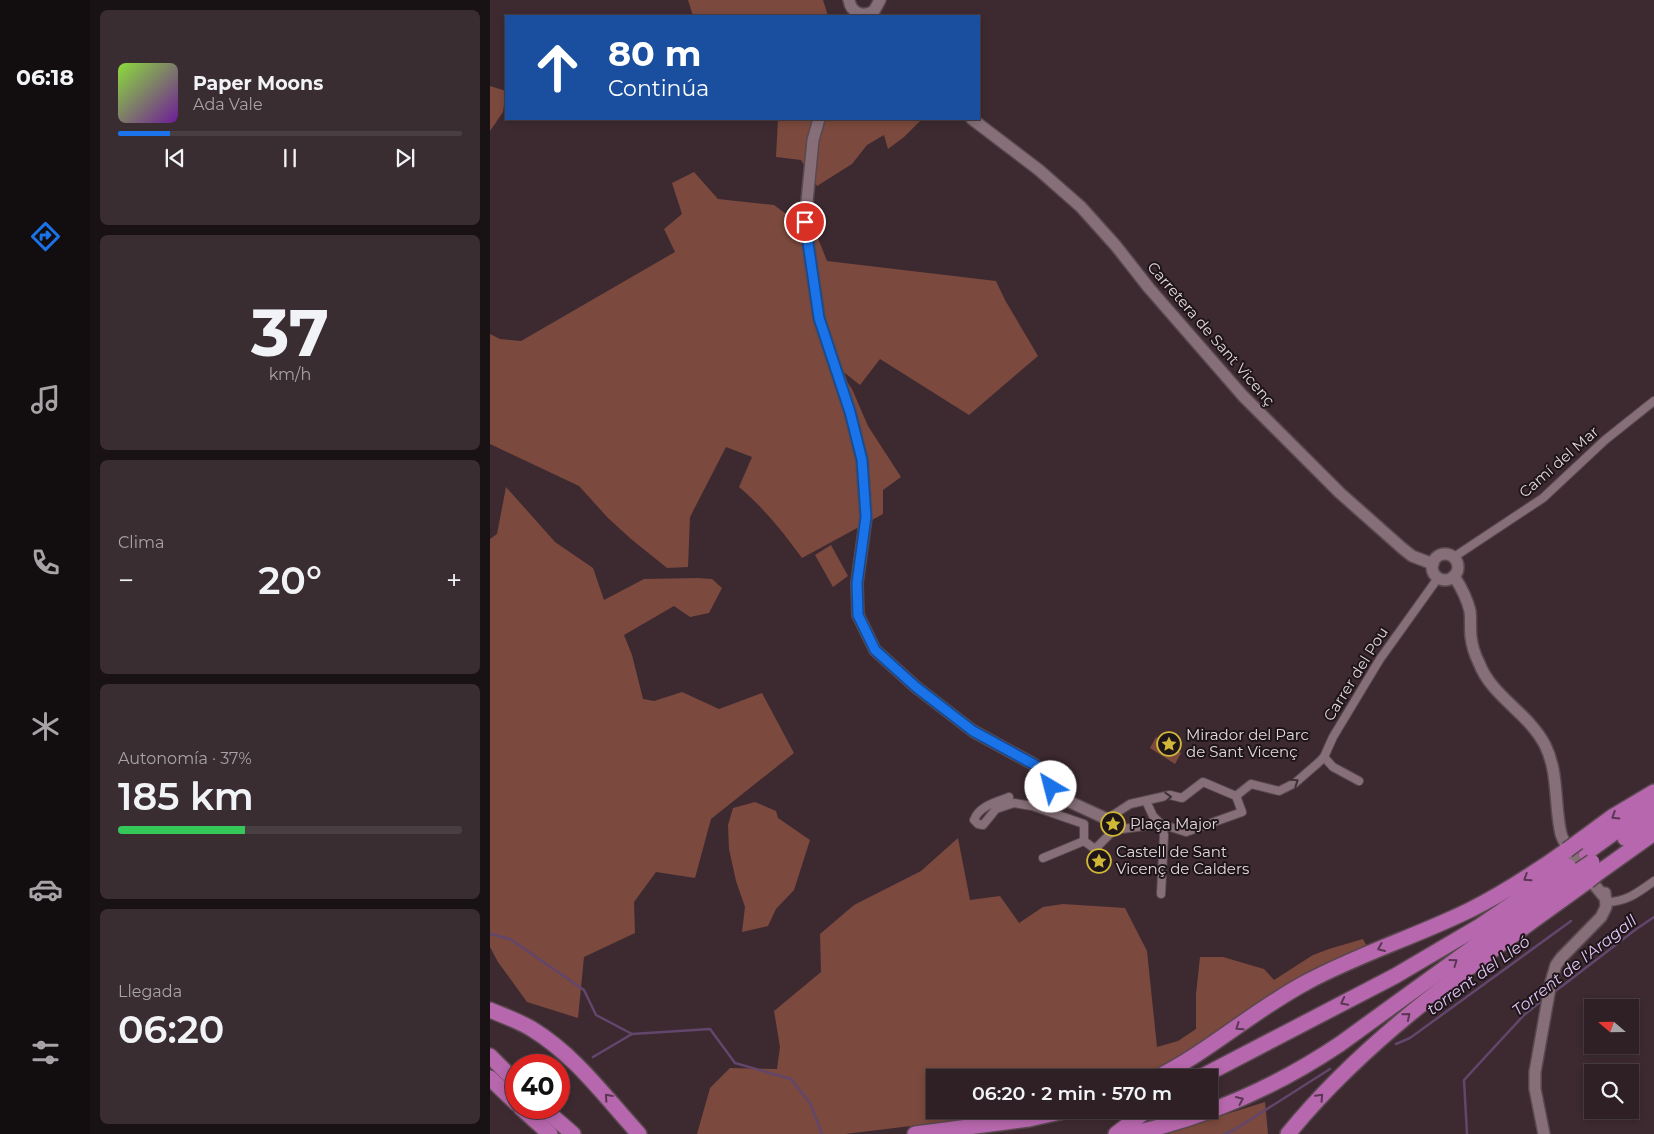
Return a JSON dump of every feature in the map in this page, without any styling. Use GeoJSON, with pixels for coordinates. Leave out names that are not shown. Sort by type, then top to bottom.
{"type":"FeatureCollection","features":[{"type":"Feature","properties":{"kind":"highway"},"geometry":{"type":"LineString","coordinates":[[1288,1134],[1328,1089],[1385,1035],[1477,962],[1583,862],[1612,817],[1654,792]]}},
{"type":"Feature","properties":{"kind":"highway"},"geometry":{"type":"LineString","coordinates":[[1137,1133],[1179,1122],[1230,1104],[1276,1083],[1321,1057],[1583,862],[1654,804]]}},
{"type":"Feature","properties":{"kind":"highway"},"geometry":{"type":"LineString","coordinates":[[1216,1069],[1404,971],[1480,926],[1654,817]]}},
{"type":"Feature","properties":{"kind":"highway"},"geometry":{"type":"LineString","coordinates":[[1172,1069],[1196,1056],[1305,983],[1348,962],[1454,917],[1517,884],[1583,862],[1654,833]]}},
{"type":"Feature","properties":{"kind":"highway"},"geometry":{"type":"LineString","coordinates":[[490,1010],[532,1028],[570,1058],[587,1074],[640,1134]]}},
{"type":"Feature","properties":{"kind":"highway"},"geometry":{"type":"LineString","coordinates":[[490,1056],[505,1071]]}},
{"type":"Feature","properties":{"kind":"highway"},"geometry":{"type":"LineString","coordinates":[[490,1078],[505,1092]]}},
{"type":"Feature","properties":{"kind":"highway"},"geometry":{"type":"LineString","coordinates":[[533,1119],[550,1134]]}},
{"type":"Feature","properties":{"kind":"highway"},"geometry":{"type":"LineString","coordinates":[[556,1119],[573,1134]]}},
{"type":"Feature","properties":{"kind":"highway"},"geometry":{"type":"LineString","coordinates":[[915,1134],[1029,1119]]}},
{"type":"Feature","properties":{"kind":"highway"},"geometry":{"type":"LineString","coordinates":[[1116,1134],[1135,1119]]}},
{"type":"Feature","properties":{"kind":"street"},"geometry":{"type":"LineString","coordinates":[[848,0],[852,8],[861,14],[874,11],[880,0]]}},
{"type":"Feature","properties":{"kind":"street"},"geometry":{"type":"LineString","coordinates":[[880,0],[884,15]]}},
{"type":"Feature","properties":{"kind":"street"},"geometry":{"type":"LineString","coordinates":[[819,120],[813,140],[805,222],[819,318],[850,412],[862,460],[866,517],[857,583],[858,615],[875,650],[916,687],[973,731],[1035,765],[1057,796],[1107,819],[1114,830]]}},
{"type":"Feature","properties":{"kind":"street","name":"Carretera de Sant Vicenç"},"geometry":{"type":"LineString","coordinates":[[973,120],[1039,170],[1081,207],[1243,396],[1340,493],[1412,556],[1433,564]]}},
{"type":"Feature","properties":{"kind":"street","name":"Camí del Mar"},"geometry":{"type":"LineString","coordinates":[[1454,558],[1544,498],[1604,440],[1654,401]]}},
{"type":"Feature","properties":{"kind":"street"},"geometry":{"type":"LineString","coordinates":[[1442,554],[1454,558],[1458,565],[1457,573],[1446,580],[1438,578],[1433,572],[1434,560],[1442,554]]}},
{"type":"Feature","properties":{"kind":"street"},"geometry":{"type":"LineString","coordinates":[[1454,576],[1466,598],[1470,611],[1472,639],[1484,676],[1533,727],[1545,744],[1553,765],[1559,818],[1564,842],[1606,901],[1604,911],[1598,922],[1561,958],[1553,972],[1535,1081],[1544,1134]]}},
{"type":"Feature","properties":{"kind":"street","name":"Carrer del Pou"},"geometry":{"type":"LineString","coordinates":[[1236,796],[1251,784],[1279,791],[1295,783],[1324,756],[1333,737],[1380,658],[1438,578]]}},
{"type":"Feature","properties":{"kind":"street"},"geometry":{"type":"LineString","coordinates":[[1324,756],[1332,766],[1359,781]]}},
{"type":"Feature","properties":{"kind":"street"},"geometry":{"type":"LineString","coordinates":[[1084,841],[1095,849],[1114,830],[1161,824],[1186,832],[1242,812],[1236,796],[1204,782],[1182,798],[1170,795],[1130,804],[1107,819]]}},
{"type":"Feature","properties":{"kind":"street"},"geometry":{"type":"LineString","coordinates":[[1009,798],[987,806],[976,814],[974,820],[978,824],[983,825],[996,809],[1008,804],[1032,806],[1084,824],[1084,841]]}},
{"type":"Feature","properties":{"kind":"street"},"geometry":{"type":"LineString","coordinates":[[1146,801],[1153,816],[1161,824],[1164,835],[1160,894]]}},
{"type":"Feature","properties":{"kind":"street"},"geometry":{"type":"LineString","coordinates":[[1043,858],[1084,841]]}},
{"type":"Feature","properties":{"kind":"street"},"geometry":{"type":"LineString","coordinates":[[1606,901],[1622,900],[1632,896],[1654,881]]}},
{"type":"Feature","properties":{"kind":"shaded area"},"geometry":{"type":"Polygon","coordinates":[[[688,0],[823,0],[828,15],[693,15],[688,0]]]}},
{"type":"Feature","properties":{"kind":"shaded area"},"geometry":{"type":"Polygon","coordinates":[[[490,86],[505,91],[505,98],[503,112],[490,131],[490,86]]]}},
{"type":"Feature","properties":{"kind":"shaded area"},"geometry":{"type":"Polygon","coordinates":[[[778,120],[921,120],[904,137],[888,149],[884,135],[867,145],[852,164],[817,186],[801,160],[776,157],[778,120]]]}},
{"type":"Feature","properties":{"kind":"shaded area"},"geometry":{"type":"Polygon","coordinates":[[[694,172],[718,199],[774,205],[793,219],[814,228],[827,261],[996,281],[1038,356],[969,415],[880,359],[860,385],[836,366],[852,389],[868,426],[901,477],[883,490],[883,514],[802,558],[773,521],[739,487],[752,457],[726,447],[690,517],[688,567],[667,568],[608,518],[579,486],[490,444],[490,334],[500,339],[521,341],[675,252],[664,229],[682,214],[672,183],[694,172]]]}},
{"type":"Feature","properties":{"kind":"shaded area"},"geometry":{"type":"Polygon","coordinates":[[[506,487],[555,542],[593,568],[604,600],[644,579],[712,579],[722,588],[709,613],[690,617],[674,606],[624,635],[632,655],[643,699],[654,701],[682,692],[719,709],[762,693],[794,753],[711,819],[695,878],[656,872],[634,902],[635,933],[584,957],[578,1018],[527,1002],[498,962],[490,947],[490,539],[497,534],[506,487]]]}},
{"type":"Feature","properties":{"kind":"shaded area"},"geometry":{"type":"Polygon","coordinates":[[[831,545],[848,576],[833,587],[815,555],[831,545]]]}},
{"type":"Feature","properties":{"kind":"shaded area"},"geometry":{"type":"Polygon","coordinates":[[[1156,737],[1181,753],[1175,764],[1150,748],[1156,737]]]}},
{"type":"Feature","properties":{"kind":"shaded area"},"geometry":{"type":"Polygon","coordinates":[[[755,802],[776,811],[778,818],[810,840],[794,890],[776,909],[768,926],[742,932],[745,907],[736,881],[729,849],[728,825],[733,808],[755,802]]]}},
{"type":"Feature","properties":{"kind":"shaded area"},"geometry":{"type":"Polygon","coordinates":[[[958,838],[970,900],[1000,896],[1019,923],[1043,907],[1063,904],[1125,908],[1147,951],[1157,1047],[1178,1041],[1196,1029],[1196,994],[1200,957],[1223,957],[1264,969],[1274,980],[1313,955],[1329,949],[1363,939],[1367,947],[1309,972],[1181,1058],[1156,1069],[926,1069],[926,1119],[968,1119],[845,1134],[697,1134],[710,1088],[730,1068],[777,1069],[780,1047],[774,1011],[821,972],[820,934],[854,905],[921,871],[958,838]]]}},
{"type":"Feature","properties":{"kind":"shaded area"},"geometry":{"type":"Polygon","coordinates":[[[1265,1102],[1268,1134],[1163,1134],[1211,1119],[1218,1119],[1218,1117],[1265,1102]]]}},
{"type":"Feature","properties":{"kind":"waterway","name":"Torrent de l'Aragall"},"geometry":{"type":"LineString","coordinates":[[1553,993],[1654,917]]}},
{"type":"Feature","properties":{"kind":"waterway","name":"torrent del Lleó"},"geometry":{"type":"LineString","coordinates":[[1396,1044],[1410,1038],[1571,921]]}},
{"type":"Feature","properties":{"kind":"waterway","name":"torrent del Lleó"},"geometry":{"type":"LineString","coordinates":[[490,934],[510,939],[584,990],[596,1015],[632,1034],[710,1029],[735,1063],[791,1079],[810,1103],[822,1134]]}},
{"type":"Feature","properties":{"kind":"waterway","name":"Torrent de l'Aragall"},"geometry":{"type":"LineString","coordinates":[[1467,1134],[1464,1080],[1524,1015],[1544,999]]}},
{"type":"Feature","properties":{"kind":"waterway"},"geometry":{"type":"LineString","coordinates":[[593,1057],[632,1034]]}},
{"type":"Feature","properties":{"kind":"waterway","name":"torrent del Lleó"},"geometry":{"type":"LineString","coordinates":[[1224,1134],[1234,1130],[1330,1069]]}},
{"type":"Feature","properties":{"kind":"place","name":"Mirador del Parc de Sant Vicenç"},"geometry":{"type":"Point","coordinates":[1169,744]}},
{"type":"Feature","properties":{"kind":"place","name":"Plaça Major"},"geometry":{"type":"Point","coordinates":[1113,824]}},
{"type":"Feature","properties":{"kind":"place","name":"Castell de Sant Vicenç de Calders"},"geometry":{"type":"Point","coordinates":[1099,861]}},
{"type":"Feature","properties":{"kind":"route"},"geometry":{"type":"LineString","coordinates":[[805,222],[819,318],[850,412],[862,460],[866,517],[857,583],[858,615],[875,650],[916,687],[973,731],[1035,765],[1051,787]]}}]}
